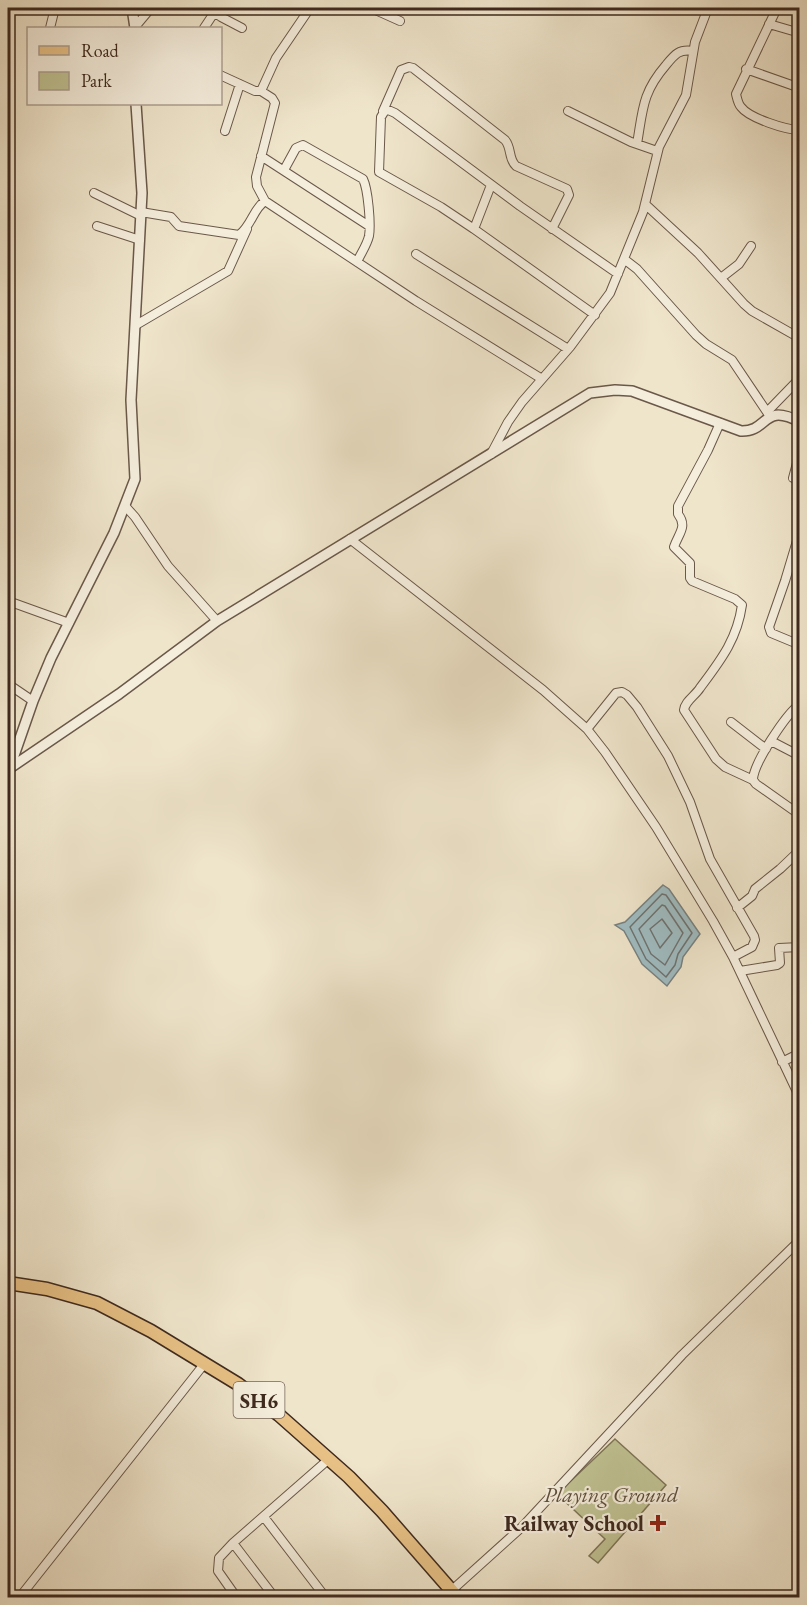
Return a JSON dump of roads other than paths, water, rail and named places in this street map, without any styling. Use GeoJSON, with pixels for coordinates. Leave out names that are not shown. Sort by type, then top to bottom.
{"type":"FeatureCollection","features":[{"type":"Feature","properties":{"kind":"main road","name":"SH6"},"geometry":{"type":"LineString","coordinates":[[8,1283],[60,1292],[97,1303],[205,1363],[279,1415],[329,1459],[382,1511],[454,1594]]}},
{"type":"Feature","properties":{"kind":"street"},"geometry":{"type":"LineString","coordinates":[[50,27],[55,8]]}},
{"type":"Feature","properties":{"kind":"street"},"geometry":{"type":"LineString","coordinates":[[132,8],[135,27]]}},
{"type":"Feature","properties":{"kind":"street"},"geometry":{"type":"LineString","coordinates":[[136,27],[151,8]]}},
{"type":"Feature","properties":{"kind":"street"},"geometry":{"type":"LineString","coordinates":[[261,91],[276,58],[310,8]]}},
{"type":"Feature","properties":{"kind":"street"},"geometry":{"type":"LineString","coordinates":[[371,8],[383,10],[400,21]]}},
{"type":"Feature","properties":{"kind":"street"},"geometry":{"type":"LineString","coordinates":[[491,454],[508,422],[595,315],[610,293],[645,204],[657,152],[686,95],[693,51],[708,8]]}},
{"type":"Feature","properties":{"kind":"street"},"geometry":{"type":"LineString","coordinates":[[777,8],[736,93],[740,106],[756,117],[792,130],[800,130]]}},
{"type":"Feature","properties":{"kind":"street"},"geometry":{"type":"LineString","coordinates":[[204,27],[211,10],[242,28]]}},
{"type":"Feature","properties":{"kind":"street"},"geometry":{"type":"LineString","coordinates":[[769,24],[800,33]]}},
{"type":"Feature","properties":{"kind":"street"},"geometry":{"type":"LineString","coordinates":[[637,144],[643,106],[649,87],[680,50],[693,51]]}},
{"type":"Feature","properties":{"kind":"street"},"geometry":{"type":"LineString","coordinates":[[552,229],[569,195],[567,189],[516,166],[511,160],[510,148],[505,140],[413,68],[401,70],[381,117],[379,172],[474,229],[595,315]]}},
{"type":"Feature","properties":{"kind":"street"},"geometry":{"type":"LineString","coordinates":[[746,69],[800,88]]}},
{"type":"Feature","properties":{"kind":"street"},"geometry":{"type":"LineString","coordinates":[[222,76],[255,91],[261,91],[275,103],[256,177],[266,201],[357,262],[542,379]]}},
{"type":"Feature","properties":{"kind":"street"},"geometry":{"type":"LineString","coordinates":[[225,131],[240,84]]}},
{"type":"Feature","properties":{"kind":"street"},"geometry":{"type":"LineString","coordinates":[[9,764],[33,701],[133,488],[136,471],[131,400],[141,214],[141,161],[136,105]]}},
{"type":"Feature","properties":{"kind":"street"},"geometry":{"type":"LineString","coordinates":[[383,111],[390,111],[403,119],[552,229],[618,274]]}},
{"type":"Feature","properties":{"kind":"street"},"geometry":{"type":"LineString","coordinates":[[567,111],[657,152]]}},
{"type":"Feature","properties":{"kind":"street"},"geometry":{"type":"LineString","coordinates":[[284,170],[296,148],[303,145],[363,179],[369,226],[368,241],[357,262]]}},
{"type":"Feature","properties":{"kind":"street"},"geometry":{"type":"LineString","coordinates":[[261,156],[369,226]]}},
{"type":"Feature","properties":{"kind":"street"},"geometry":{"type":"LineString","coordinates":[[474,229],[491,185]]}},
{"type":"Feature","properties":{"kind":"street"},"geometry":{"type":"LineString","coordinates":[[94,193],[141,214],[171,217],[179,226],[239,235],[247,229]]}},
{"type":"Feature","properties":{"kind":"street"},"geometry":{"type":"LineString","coordinates":[[136,325],[228,271],[260,205],[266,201]]}},
{"type":"Feature","properties":{"kind":"street"},"geometry":{"type":"LineString","coordinates":[[645,204],[698,253],[752,311],[800,340]]}},
{"type":"Feature","properties":{"kind":"street"},"geometry":{"type":"LineString","coordinates":[[97,226],[140,240]]}},
{"type":"Feature","properties":{"kind":"street"},"geometry":{"type":"LineString","coordinates":[[721,278],[739,264],[751,246]]}},
{"type":"Feature","properties":{"kind":"street"},"geometry":{"type":"LineString","coordinates":[[416,254],[568,349]]}},
{"type":"Feature","properties":{"kind":"street"},"geometry":{"type":"LineString","coordinates":[[624,259],[637,269],[696,335],[732,360],[768,414]]}},
{"type":"Feature","properties":{"kind":"street"},"geometry":{"type":"LineString","coordinates":[[9,764],[119,694],[217,621],[590,393],[615,390],[632,391],[741,431],[748,431],[754,429],[800,378]]}},
{"type":"Feature","properties":{"kind":"street"},"geometry":{"type":"LineString","coordinates":[[768,414],[782,414],[800,422]]}},
{"type":"Feature","properties":{"kind":"street"},"geometry":{"type":"LineString","coordinates":[[720,423],[678,506],[678,514],[683,525],[674,547],[690,563],[692,580],[739,600],[742,605],[730,646],[699,690],[687,702],[684,710],[716,759],[725,767],[753,780],[800,815]]}},
{"type":"Feature","properties":{"kind":"street"},"geometry":{"type":"LineString","coordinates":[[793,478],[800,452]]}},
{"type":"Feature","properties":{"kind":"street"},"geometry":{"type":"LineString","coordinates":[[126,507],[179,579],[217,621]]}},
{"type":"Feature","properties":{"kind":"street"},"geometry":{"type":"LineString","coordinates":[[800,531],[769,627],[771,633],[800,645]]}},
{"type":"Feature","properties":{"kind":"street"},"geometry":{"type":"LineString","coordinates":[[350,539],[543,690],[587,729],[629,786],[733,957],[800,1098]]}},
{"type":"Feature","properties":{"kind":"street"},"geometry":{"type":"LineString","coordinates":[[8,601],[69,623]]}},
{"type":"Feature","properties":{"kind":"street"},"geometry":{"type":"LineString","coordinates":[[8,684],[33,701]]}},
{"type":"Feature","properties":{"kind":"street"},"geometry":{"type":"LineString","coordinates":[[587,729],[616,693],[622,692],[627,695],[637,706],[681,781],[710,859],[755,940],[752,947],[733,957]]}},
{"type":"Feature","properties":{"kind":"street"},"geometry":{"type":"LineString","coordinates":[[753,780],[755,767],[766,749],[786,718],[800,704]]}},
{"type":"Feature","properties":{"kind":"street"},"geometry":{"type":"LineString","coordinates":[[731,722],[766,749]]}},
{"type":"Feature","properties":{"kind":"street"},"geometry":{"type":"LineString","coordinates":[[771,741],[800,756]]}},
{"type":"Feature","properties":{"kind":"street"},"geometry":{"type":"LineString","coordinates":[[737,908],[800,850]]}},
{"type":"Feature","properties":{"kind":"street"},"geometry":{"type":"LineString","coordinates":[[740,971],[777,965],[780,963],[779,948],[800,947]]}},
{"type":"Feature","properties":{"kind":"street"},"geometry":{"type":"LineString","coordinates":[[782,1062],[800,1053]]}},
{"type":"Feature","properties":{"kind":"street"},"geometry":{"type":"LineString","coordinates":[[454,1594],[522,1527],[682,1354],[800,1240]]}},
{"type":"Feature","properties":{"kind":"street"},"geometry":{"type":"LineString","coordinates":[[19,1598],[205,1363]]}},
{"type":"Feature","properties":{"kind":"street"},"geometry":{"type":"LineString","coordinates":[[237,1598],[218,1571],[219,1558],[329,1459]]}},
{"type":"Feature","properties":{"kind":"street"},"geometry":{"type":"LineString","coordinates":[[264,1517],[326,1598]]}},
{"type":"Feature","properties":{"kind":"street"},"geometry":{"type":"LineString","coordinates":[[233,1543],[275,1598]]}},
{"type":"Feature","properties":{"kind":"water"},"geometry":{"type":"Polygon","coordinates":[[[663,885],[669,889],[700,934],[683,957],[681,967],[667,986],[642,964],[624,931],[615,925],[625,922],[663,885]]]}},
{"type":"Feature","properties":{"kind":"place","name":"Railway School"},"geometry":{"type":"Point","coordinates":[658,1523]}},
{"type":"Feature","properties":{"kind":"park label","name":"Playing Ground"},"geometry":{"type":"Point","coordinates":[611,1494]}}]}
